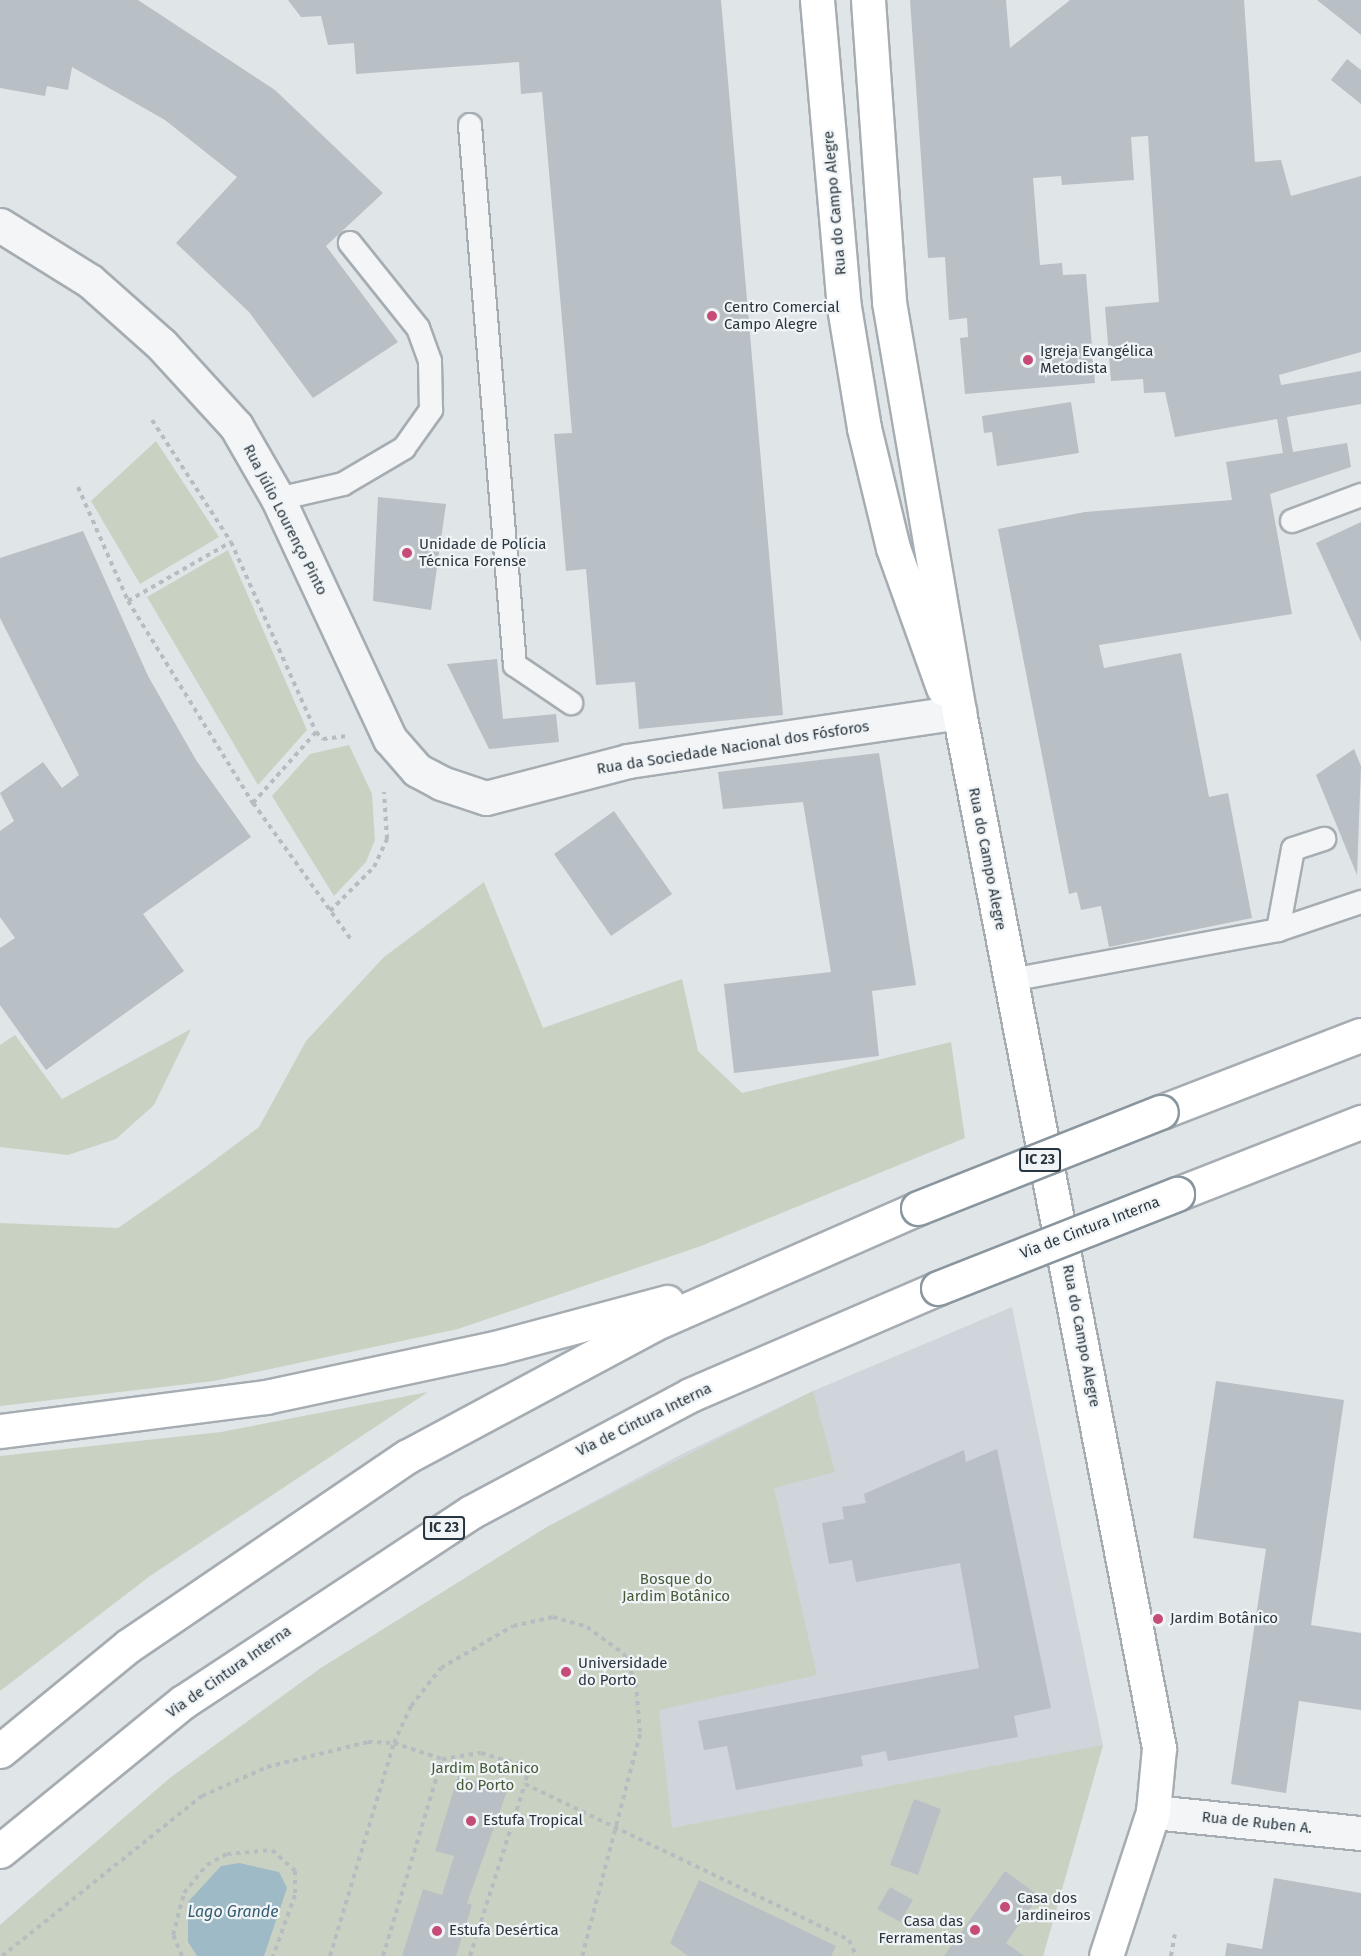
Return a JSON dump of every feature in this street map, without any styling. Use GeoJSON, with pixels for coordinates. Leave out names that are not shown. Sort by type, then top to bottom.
{"type":"FeatureCollection","features":[{"type":"Feature","properties":{"kind":"main road","name":"Rua do Campo Alegre"},"geometry":{"type":"LineString","coordinates":[[817,0],[844,307],[864,428],[893,548],[934,674],[959,712]]}},
{"type":"Feature","properties":{"kind":"main road","name":"Rua do Campo Alegre"},"geometry":{"type":"LineString","coordinates":[[868,0],[890,302],[959,712],[1138,1624],[1159,1748],[1153,1812],[1106,1956]]}},
{"type":"Feature","properties":{"kind":"main road","name":"IC 23"},"geometry":{"type":"LineString","coordinates":[[0,1751],[128,1646],[398,1462],[586,1359],[756,1278],[918,1208],[1361,1035]]}},
{"type":"Feature","properties":{"kind":"main road","name":"Via de Cintura Interna"},"geometry":{"type":"LineString","coordinates":[[0,1851],[183,1702],[471,1512],[690,1395],[938,1288],[1361,1122]]}},
{"type":"Feature","properties":{"kind":"main road"},"geometry":{"type":"LineString","coordinates":[[0,1431],[129,1418],[376,1375],[756,1278]]}},
{"type":"Feature","properties":{"kind":"street","name":"Rua Júlio Lourenço Pinto"},"geometry":{"type":"LineString","coordinates":[[0,225],[90,280],[161,344],[236,426],[278,499],[390,739],[417,770],[441,783]]}},
{"type":"Feature","properties":{"kind":"street","name":"Rua da Sociedade Nacional dos Fósforos"},"geometry":{"type":"LineString","coordinates":[[441,783],[486,798],[628,761],[959,712]]}},
{"type":"Feature","properties":{"kind":"street","name":"Rua de Ruben A."},"geometry":{"type":"LineString","coordinates":[[1153,1812],[1361,1833]]}},
{"type":"Feature","properties":{"kind":"lane"},"geometry":{"type":"LineString","coordinates":[[470,125],[515,665],[571,703]]}},
{"type":"Feature","properties":{"kind":"lane"},"geometry":{"type":"LineString","coordinates":[[278,499],[343,484],[404,448],[431,410],[430,361],[418,327],[350,243]]}},
{"type":"Feature","properties":{"kind":"lane"},"geometry":{"type":"LineString","coordinates":[[1292,521],[1361,495]]}},
{"type":"Feature","properties":{"kind":"lane"},"geometry":{"type":"LineString","coordinates":[[1278,930],[1293,849],[1324,839]]}},
{"type":"Feature","properties":{"kind":"lane"},"geometry":{"type":"LineString","coordinates":[[1011,980],[1278,930],[1361,902]]}},
{"type":"Feature","properties":{"kind":"path"},"geometry":{"type":"LineString","coordinates":[[153,420],[231,543],[316,732],[323,739],[353,735]]}},
{"type":"Feature","properties":{"kind":"path"},"geometry":{"type":"LineString","coordinates":[[78,487],[128,601],[253,803],[352,941]]}},
{"type":"Feature","properties":{"kind":"path"},"geometry":{"type":"LineString","coordinates":[[128,601],[231,543]]}},
{"type":"Feature","properties":{"kind":"path"},"geometry":{"type":"LineString","coordinates":[[253,803],[316,732]]}},
{"type":"Feature","properties":{"kind":"path"},"geometry":{"type":"LineString","coordinates":[[330,911],[374,867],[387,839],[383,786]]}},
{"type":"Feature","properties":{"kind":"path"},"geometry":{"type":"LineString","coordinates":[[330,1956],[394,1743],[411,1706],[441,1668],[513,1626],[553,1617],[587,1628],[624,1654],[636,1683],[640,1734],[617,1831],[582,1956]]}},
{"type":"Feature","properties":{"kind":"path"},"geometry":{"type":"LineString","coordinates":[[2,1956],[202,1796],[327,1750],[394,1743],[442,1759],[481,1753],[529,1767],[470,1956]]}},
{"type":"Feature","properties":{"kind":"path"},"geometry":{"type":"LineString","coordinates":[[383,1956],[442,1759]]}},
{"type":"Feature","properties":{"kind":"path"},"geometry":{"type":"LineString","coordinates":[[525,1784],[617,1831],[849,1940],[856,1956]]}},
{"type":"Feature","properties":{"kind":"path"},"geometry":{"type":"LineString","coordinates":[[182,1956],[173,1935],[184,1893],[207,1865],[227,1854],[272,1850],[295,1871],[286,1931],[273,1956]]}},
{"type":"Feature","properties":{"kind":"path"},"geometry":{"type":"LineString","coordinates":[[1172,1956],[1175,1934]]}},
{"type":"Feature","properties":{"kind":"shaded area","name":"Jardim Botânico do Porto"},"geometry":{"type":"Polygon","coordinates":[[[1012,1307],[1103,1745],[1043,1956],[0,1956],[0,1925],[170,1778],[321,1668],[547,1527],[680,1455],[813,1391],[1012,1307]]]}},
{"type":"Feature","properties":{"kind":"green space"},"geometry":{"type":"Polygon","coordinates":[[[156,441],[219,537],[140,584],[91,501],[156,441]]]}},
{"type":"Feature","properties":{"kind":"green space"},"geometry":{"type":"Polygon","coordinates":[[[228,550],[307,730],[258,785],[147,597],[228,550]]]}},
{"type":"Feature","properties":{"kind":"green space"},"geometry":{"type":"Polygon","coordinates":[[[349,745],[372,794],[375,840],[366,862],[334,896],[272,796],[310,754],[349,745]]]}},
{"type":"Feature","properties":{"kind":"green space"},"geometry":{"type":"Polygon","coordinates":[[[484,882],[543,1028],[682,979],[698,1051],[742,1093],[951,1042],[965,1138],[701,1246],[458,1329],[214,1381],[0,1406],[0,1223],[118,1228],[196,1174],[259,1127],[306,1041],[384,957],[484,882]]]}},
{"type":"Feature","properties":{"kind":"green space"},"geometry":{"type":"Polygon","coordinates":[[[191,1029],[154,1105],[116,1139],[68,1155],[0,1147],[0,1045],[15,1035],[62,1099],[191,1029]]]}},
{"type":"Feature","properties":{"kind":"green space","name":"Jardim Botânico do Porto"},"geometry":{"type":"Polygon","coordinates":[[[813,1391],[835,1472],[774,1488],[817,1675],[659,1710],[672,1828],[1103,1745],[1043,1956],[0,1956],[0,1925],[170,1778],[321,1668],[547,1527],[813,1391]]]}},
{"type":"Feature","properties":{"kind":"green space"},"geometry":{"type":"Polygon","coordinates":[[[428,1392],[150,1576],[0,1691],[0,1456],[221,1432],[428,1392]]]}},
{"type":"Feature","properties":{"kind":"water","name":"Lago Grande"},"geometry":{"type":"Polygon","coordinates":[[[239,1863],[279,1872],[287,1888],[264,1956],[197,1956],[188,1942],[188,1902],[221,1866],[239,1863]]]}},
{"type":"Feature","properties":{"kind":"building"},"geometry":{"type":"Polygon","coordinates":[[[0,0],[138,0],[275,90],[383,193],[326,246],[398,342],[313,398],[249,312],[176,243],[237,177],[165,120],[72,67],[68,90],[47,86],[45,96],[0,88],[0,0]]]}},
{"type":"Feature","properties":{"kind":"building"},"geometry":{"type":"Polygon","coordinates":[[[288,0],[721,0],[783,715],[639,729],[635,682],[596,685],[586,569],[566,571],[554,434],[572,433],[542,92],[521,94],[519,62],[356,74],[354,43],[328,45],[321,16],[301,17],[288,0]]]}},
{"type":"Feature","properties":{"kind":"building"},"geometry":{"type":"Polygon","coordinates":[[[910,0],[1006,0],[1010,48],[1070,0],[1244,0],[1255,162],[1281,160],[1291,196],[1361,176],[1361,352],[1279,375],[1281,385],[1361,371],[1361,404],[1287,417],[1293,452],[1347,443],[1351,467],[1270,494],[1292,614],[1099,645],[1104,668],[1181,653],[1209,797],[1228,793],[1252,918],[1109,947],[1101,906],[1081,910],[1077,892],[1069,894],[998,529],[1085,512],[1232,500],[1226,462],[1283,453],[1277,419],[1175,437],[1165,392],[1144,393],[1143,379],[1111,381],[1105,307],[1159,302],[1148,136],[1131,137],[1134,180],[1062,185],[1061,176],[1033,178],[1040,265],[1062,263],[1063,275],[1086,274],[1095,383],[965,394],[960,338],[968,337],[967,318],[949,320],[945,257],[928,258],[910,0]]]}},
{"type":"Feature","properties":{"kind":"building"},"geometry":{"type":"Polygon","coordinates":[[[1317,0],[1361,0],[1361,35],[1317,0]]]}},
{"type":"Feature","properties":{"kind":"building"},"geometry":{"type":"Polygon","coordinates":[[[1347,59],[1361,70],[1361,104],[1331,80],[1347,59]]]}},
{"type":"Feature","properties":{"kind":"building"},"geometry":{"type":"Polygon","coordinates":[[[1071,402],[1079,453],[997,466],[992,432],[984,433],[982,416],[1071,402]]]}},
{"type":"Feature","properties":{"kind":"building","name":"Unidade de Polícia Técnica Forense"},"geometry":{"type":"Polygon","coordinates":[[[378,497],[446,504],[431,610],[373,601],[378,497]]]}},
{"type":"Feature","properties":{"kind":"building"},"geometry":{"type":"Polygon","coordinates":[[[1361,522],[1361,642],[1316,543],[1361,522]]]}},
{"type":"Feature","properties":{"kind":"building"},"geometry":{"type":"Polygon","coordinates":[[[83,531],[148,676],[196,760],[251,837],[143,914],[184,971],[46,1070],[0,1005],[0,948],[15,938],[0,917],[0,831],[14,821],[0,793],[43,762],[62,788],[79,775],[0,618],[0,558],[83,531]]]}},
{"type":"Feature","properties":{"kind":"building"},"geometry":{"type":"Polygon","coordinates":[[[497,659],[503,719],[556,714],[559,742],[489,749],[447,664],[497,659]]]}},
{"type":"Feature","properties":{"kind":"building"},"geometry":{"type":"Polygon","coordinates":[[[1354,749],[1361,766],[1357,875],[1316,775],[1354,749]]]}},
{"type":"Feature","properties":{"kind":"building"},"geometry":{"type":"Polygon","coordinates":[[[879,753],[916,985],[872,991],[879,1056],[734,1073],[724,984],[831,972],[803,802],[723,809],[718,772],[879,753]]]}},
{"type":"Feature","properties":{"kind":"building"},"geometry":{"type":"Polygon","coordinates":[[[614,811],[672,894],[611,936],[554,854],[614,811]]]}},
{"type":"Feature","properties":{"kind":"building"},"geometry":{"type":"Polygon","coordinates":[[[1216,1381],[1344,1400],[1311,1625],[1361,1633],[1361,1710],[1299,1701],[1286,1793],[1231,1784],[1266,1549],[1193,1538],[1216,1381]]]}},
{"type":"Feature","properties":{"kind":"building"},"geometry":{"type":"Polygon","coordinates":[[[997,1449],[1051,1708],[1014,1716],[1018,1737],[888,1761],[886,1751],[861,1756],[863,1766],[736,1790],[727,1746],[704,1750],[698,1721],[979,1668],[960,1563],[856,1582],[852,1560],[829,1564],[822,1523],[844,1519],[842,1507],[866,1503],[864,1494],[964,1450],[966,1462],[997,1449]]]}},
{"type":"Feature","properties":{"kind":"building"},"geometry":{"type":"Polygon","coordinates":[[[458,1776],[507,1791],[467,1903],[472,1905],[456,1956],[402,1956],[423,1889],[442,1895],[454,1856],[435,1851],[458,1776]]]}},
{"type":"Feature","properties":{"kind":"building"},"geometry":{"type":"Polygon","coordinates":[[[914,1799],[941,1809],[918,1875],[890,1865],[914,1799]]]}},
{"type":"Feature","properties":{"kind":"building","name":"Casa dos Jardineiros"},"geometry":{"type":"Polygon","coordinates":[[[1005,1871],[1039,1896],[1006,1943],[1024,1956],[944,1956],[1005,1871]]]}},
{"type":"Feature","properties":{"kind":"building"},"geometry":{"type":"Polygon","coordinates":[[[1274,1878],[1361,1893],[1361,1956],[1225,1956],[1227,1943],[1262,1949],[1274,1878]]]}},
{"type":"Feature","properties":{"kind":"building"},"geometry":{"type":"Polygon","coordinates":[[[699,1880],[836,1946],[831,1956],[688,1956],[670,1943],[699,1880]]]}},
{"type":"Feature","properties":{"kind":"building"},"geometry":{"type":"Polygon","coordinates":[[[890,1887],[913,1900],[900,1922],[877,1909],[890,1887]]]}},
{"type":"Feature","properties":{"kind":"place","name":"Centro Comercial Campo Alegre"},"geometry":{"type":"Point","coordinates":[712,316]}},
{"type":"Feature","properties":{"kind":"place","name":"Igreja Evangélica Metodista"},"geometry":{"type":"Point","coordinates":[1028,360]}},
{"type":"Feature","properties":{"kind":"place","name":"Unidade de Polícia Técnica Forense"},"geometry":{"type":"Point","coordinates":[407,553]}},
{"type":"Feature","properties":{"kind":"place","name":"Jardim Botânico"},"geometry":{"type":"Point","coordinates":[1158,1619]}},
{"type":"Feature","properties":{"kind":"place","name":"Universidade do Porto"},"geometry":{"type":"Point","coordinates":[566,1672]}},
{"type":"Feature","properties":{"kind":"place","name":"Estufa Tropical"},"geometry":{"type":"Point","coordinates":[471,1821]}},
{"type":"Feature","properties":{"kind":"place","name":"Casa dos Jardineiros"},"geometry":{"type":"Point","coordinates":[1005,1907]}},
{"type":"Feature","properties":{"kind":"place","name":"Casa das Ferramentas"},"geometry":{"type":"Point","coordinates":[975,1930]}},
{"type":"Feature","properties":{"kind":"place","name":"Estufa Desértica"},"geometry":{"type":"Point","coordinates":[437,1931]}},
{"type":"Feature","properties":{"kind":"park label","name":"Bosque do Jardim Botânico"},"geometry":{"type":"Point","coordinates":[676,1588]}}]}
